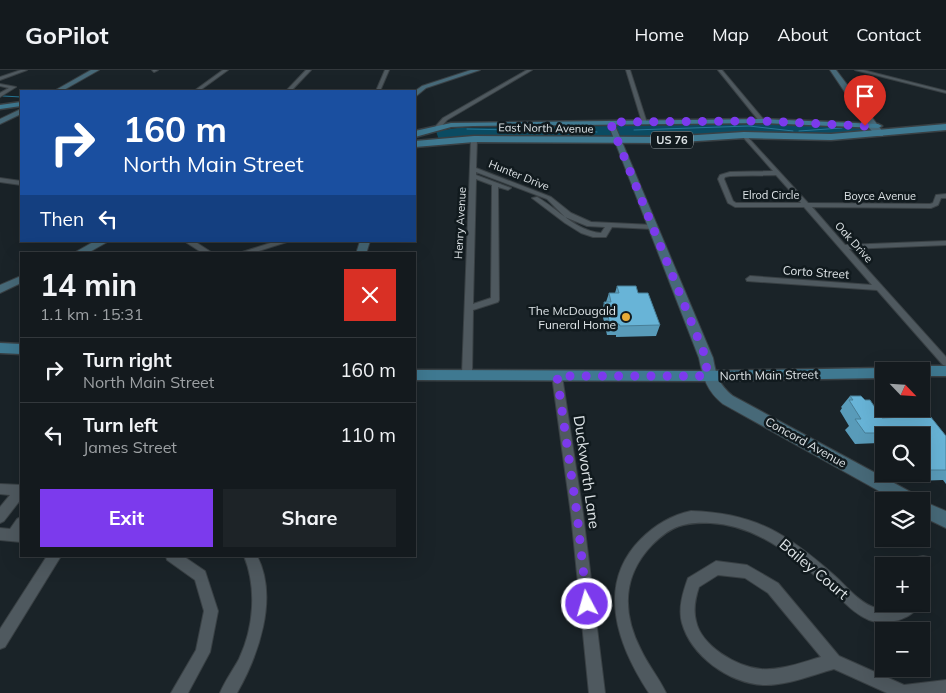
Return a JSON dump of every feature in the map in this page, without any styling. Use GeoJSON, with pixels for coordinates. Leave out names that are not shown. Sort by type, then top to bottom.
{"type":"FeatureCollection","features":[{"type":"Feature","properties":{"kind":"main road"},"geometry":{"type":"LineString","coordinates":[[0,108],[20,108]]}},
{"type":"Feature","properties":{"kind":"main road","name":"US 76"},"geometry":{"type":"LineString","coordinates":[[416,134],[438,127],[466,124],[610,122],[762,121],[870,123],[929,128]]}},
{"type":"Feature","properties":{"kind":"main road","name":"East North Avenue"},"geometry":{"type":"LineString","coordinates":[[416,144],[474,139],[689,140],[744,135],[824,138],[946,127]]}},
{"type":"Feature","properties":{"kind":"main road"},"geometry":{"type":"LineString","coordinates":[[429,130],[434,135],[430,142]]}},
{"type":"Feature","properties":{"kind":"main road"},"geometry":{"type":"LineString","coordinates":[[0,348],[20,349]]}},
{"type":"Feature","properties":{"kind":"main road"},"geometry":{"type":"LineString","coordinates":[[930,372],[946,371]]}},
{"type":"Feature","properties":{"kind":"main road","name":"North Main Street"},"geometry":{"type":"LineString","coordinates":[[416,375],[707,376],[875,373]]}},
{"type":"Feature","properties":{"kind":"street"},"geometry":{"type":"LineString","coordinates":[[0,79],[25,70]]}},
{"type":"Feature","properties":{"kind":"street"},"geometry":{"type":"LineString","coordinates":[[59,90],[96,70]]}},
{"type":"Feature","properties":{"kind":"street"},"geometry":{"type":"LineString","coordinates":[[197,90],[226,70]]}},
{"type":"Feature","properties":{"kind":"street"},"geometry":{"type":"LineString","coordinates":[[289,90],[309,70]]}},
{"type":"Feature","properties":{"kind":"street"},"geometry":{"type":"LineString","coordinates":[[378,90],[387,70]]}},
{"type":"Feature","properties":{"kind":"street"},"geometry":{"type":"LineString","coordinates":[[416,94],[424,87],[477,70]]}},
{"type":"Feature","properties":{"kind":"street"},"geometry":{"type":"LineString","coordinates":[[438,127],[445,119],[530,70]]}},
{"type":"Feature","properties":{"kind":"street"},"geometry":{"type":"LineString","coordinates":[[628,70],[645,122]]}},
{"type":"Feature","properties":{"kind":"street"},"geometry":{"type":"LineString","coordinates":[[720,70],[762,121]]}},
{"type":"Feature","properties":{"kind":"street"},"geometry":{"type":"LineString","coordinates":[[833,70],[870,123],[880,134]]}},
{"type":"Feature","properties":{"kind":"street"},"geometry":{"type":"LineString","coordinates":[[857,70],[946,92]]}},
{"type":"Feature","properties":{"kind":"street"},"geometry":{"type":"LineString","coordinates":[[0,85],[14,87],[0,95]]}},
{"type":"Feature","properties":{"kind":"street"},"geometry":{"type":"LineString","coordinates":[[0,122],[20,109]]}},
{"type":"Feature","properties":{"kind":"street"},"geometry":{"type":"LineString","coordinates":[[610,122],[706,358],[707,376]]}},
{"type":"Feature","properties":{"kind":"street","name":"Oak Drive"},"geometry":{"type":"LineString","coordinates":[[744,135],[946,363]]}},
{"type":"Feature","properties":{"kind":"street","name":"Henry Avenue"},"geometry":{"type":"LineString","coordinates":[[467,375],[469,253],[474,139]]}},
{"type":"Feature","properties":{"kind":"street","name":"Hunter Drive"},"geometry":{"type":"LineString","coordinates":[[473,172],[545,203],[563,220],[581,230],[603,235],[609,227]]}},
{"type":"Feature","properties":{"kind":"street","name":"Hunter Drive"},"geometry":{"type":"LineString","coordinates":[[473,172],[549,198],[576,220],[609,227],[653,227]]}},
{"type":"Feature","properties":{"kind":"street","name":"Elrod Circle"},"geometry":{"type":"LineString","coordinates":[[778,173],[730,174],[722,176],[721,179],[730,202],[735,205],[806,205]]}},
{"type":"Feature","properties":{"kind":"street"},"geometry":{"type":"LineString","coordinates":[[0,180],[20,183]]}},
{"type":"Feature","properties":{"kind":"street"},"geometry":{"type":"LineString","coordinates":[[469,308],[494,300],[495,183]]}},
{"type":"Feature","properties":{"kind":"street","name":"Boyce Avenue"},"geometry":{"type":"LineString","coordinates":[[806,205],[931,206],[936,204],[938,196],[946,196]]}},
{"type":"Feature","properties":{"kind":"street"},"geometry":{"type":"LineString","coordinates":[[81,252],[102,242]]}},
{"type":"Feature","properties":{"kind":"street"},"geometry":{"type":"LineString","coordinates":[[190,242],[207,252]]}},
{"type":"Feature","properties":{"kind":"street"},"geometry":{"type":"LineString","coordinates":[[247,252],[282,242]]}},
{"type":"Feature","properties":{"kind":"street"},"geometry":{"type":"LineString","coordinates":[[843,247],[946,243]]}},
{"type":"Feature","properties":{"kind":"street"},"geometry":{"type":"LineString","coordinates":[[0,289],[20,279]]}},
{"type":"Feature","properties":{"kind":"street","name":"Corto Street"},"geometry":{"type":"LineString","coordinates":[[750,279],[880,288]]}},
{"type":"Feature","properties":{"kind":"street","name":"Duckworth Lane"},"geometry":{"type":"LineString","coordinates":[[557,376],[577,514],[597,693]]}},
{"type":"Feature","properties":{"kind":"street","name":"Concord Avenue"},"geometry":{"type":"LineString","coordinates":[[707,376],[717,392],[728,400],[896,492]]}},
{"type":"Feature","properties":{"kind":"street"},"geometry":{"type":"LineString","coordinates":[[0,489],[20,490]]}},
{"type":"Feature","properties":{"kind":"street"},"geometry":{"type":"LineString","coordinates":[[0,517],[20,491]]}},
{"type":"Feature","properties":{"kind":"street"},"geometry":{"type":"LineString","coordinates":[[930,512],[946,520]]}},
{"type":"Feature","properties":{"kind":"street","name":"Bailey Court"},"geometry":{"type":"LineString","coordinates":[[658,693],[645,675],[625,635],[621,612],[624,581],[630,563],[642,544],[660,530],[689,517],[744,523],[765,531],[784,541],[845,593],[855,604],[874,615],[892,615],[899,612]]}},
{"type":"Feature","properties":{"kind":"street"},"geometry":{"type":"LineString","coordinates":[[11,535],[20,525]]}},
{"type":"Feature","properties":{"kind":"street"},"geometry":{"type":"LineString","coordinates":[[0,642],[53,557]]}},
{"type":"Feature","properties":{"kind":"street"},"geometry":{"type":"LineString","coordinates":[[173,557],[200,576],[211,611],[203,652],[179,693]]}},
{"type":"Feature","properties":{"kind":"street"},"geometry":{"type":"LineString","coordinates":[[228,693],[246,661],[254,632],[260,593],[251,557]]}},
{"type":"Feature","properties":{"kind":"street"},"geometry":{"type":"LineString","coordinates":[[834,661],[763,677],[739,672],[716,658],[694,636],[687,610],[693,583],[716,568],[748,572],[773,588],[834,661],[895,691],[904,692],[946,688]]}},
{"type":"Feature","properties":{"kind":"shaded area"},"geometry":{"type":"Polygon","coordinates":[[[770,124],[869,128],[872,132],[687,139],[439,140],[436,131],[457,128],[770,124]]]}},
{"type":"Feature","properties":{"kind":"building"},"geometry":{"type":"Polygon","coordinates":[[[617,286],[636,286],[638,293],[648,293],[660,325],[620,326],[619,324],[610,324],[604,302],[611,302],[609,293],[619,293],[617,286]]]}},
{"type":"Feature","properties":{"kind":"building"},"geometry":{"type":"Polygon","coordinates":[[[850,396],[861,396],[865,400],[870,400],[875,408],[875,418],[930,418],[930,416],[946,436],[946,470],[930,470],[930,427],[875,427],[875,433],[865,433],[855,419],[861,419],[849,400],[853,400],[850,396]]]}},
{"type":"Feature","properties":{"kind":"waterway"},"geometry":{"type":"LineString","coordinates":[[3,96],[20,97]]}},
{"type":"Feature","properties":{"kind":"waterway"},"geometry":{"type":"LineString","coordinates":[[634,130],[749,126],[793,131]]}},
{"type":"Feature","properties":{"kind":"waterway"},"geometry":{"type":"LineString","coordinates":[[799,131],[842,128]]}},
{"type":"Feature","properties":{"kind":"waterway"},"geometry":{"type":"LineString","coordinates":[[467,129],[597,132]]}},
{"type":"Feature","properties":{"kind":"place","name":"The McDougald Funeral Home"},"geometry":{"type":"Point","coordinates":[626,317]}},
{"type":"Feature","properties":{"kind":"route"},"geometry":{"type":"LineString","coordinates":[[587,604],[577,514],[557,376],[707,376],[708,368],[706,358],[610,122],[762,121],[865,126]]}}]}
